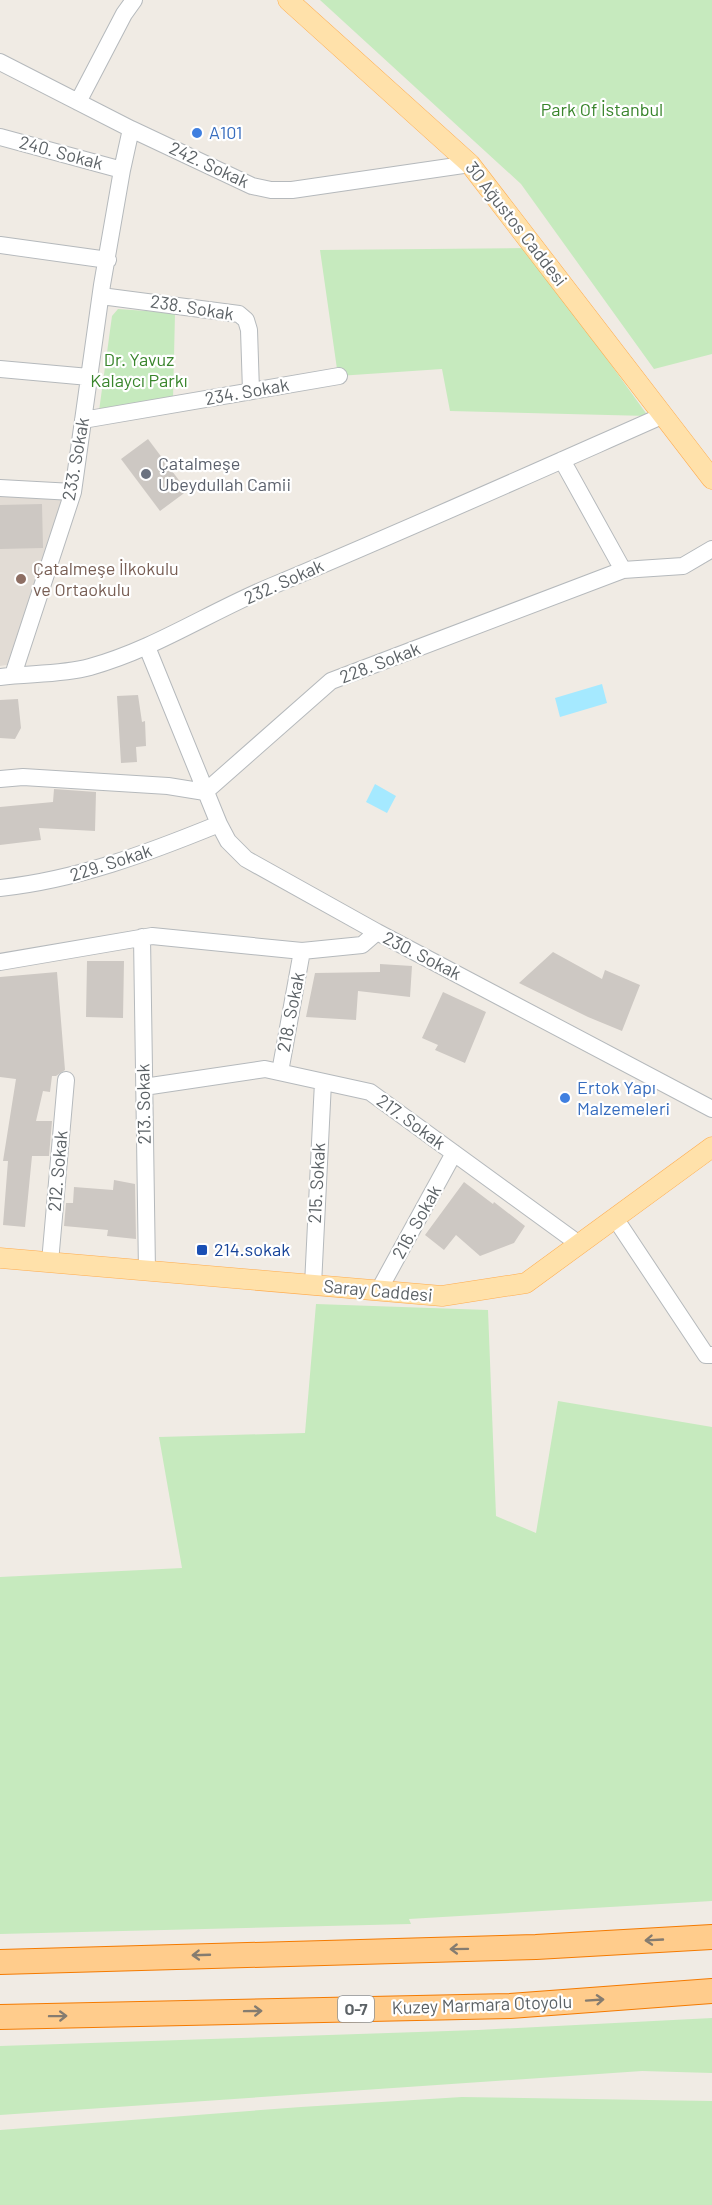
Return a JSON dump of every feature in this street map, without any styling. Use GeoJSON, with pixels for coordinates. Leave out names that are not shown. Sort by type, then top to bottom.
{"type":"FeatureCollection","features":[{"type":"Feature","properties":{"kind":"highway"},"geometry":{"type":"LineString","coordinates":[[0,1962],[536,1947],[712,1936]]}},
{"type":"Feature","properties":{"kind":"highway","name":"Kuzey Marmara Otoyolu"},"geometry":{"type":"LineString","coordinates":[[0,2017],[510,2006],[712,1991]]}},
{"type":"Feature","properties":{"kind":"main road","name":"30 Ağustos Caddesi"},"geometry":{"type":"LineString","coordinates":[[288,0],[471,164],[712,479]]}},
{"type":"Feature","properties":{"kind":"main road","name":"Saray Caddesi"},"geometry":{"type":"LineString","coordinates":[[0,1258],[442,1296],[526,1283],[712,1147]]}},
{"type":"Feature","properties":{"kind":"street"},"geometry":{"type":"LineString","coordinates":[[78,102],[124,14],[134,0]]}},
{"type":"Feature","properties":{"kind":"street","name":"242. Sokak"},"geometry":{"type":"LineString","coordinates":[[0,62],[131,129],[252,186],[271,190],[303,189],[471,164]]}},
{"type":"Feature","properties":{"kind":"street","name":"233. Sokak"},"geometry":{"type":"LineString","coordinates":[[6,676],[73,492],[101,296],[131,129]]}},
{"type":"Feature","properties":{"kind":"street","name":"240. Sokak"},"geometry":{"type":"LineString","coordinates":[[0,137],[122,170]]}},
{"type":"Feature","properties":{"kind":"street"},"geometry":{"type":"LineString","coordinates":[[0,245],[108,260]]}},
{"type":"Feature","properties":{"kind":"street","name":"238. Sokak"},"geometry":{"type":"LineString","coordinates":[[101,296],[238,314],[246,320],[249,330],[251,391]]}},
{"type":"Feature","properties":{"kind":"street"},"geometry":{"type":"LineString","coordinates":[[0,369],[89,377]]}},
{"type":"Feature","properties":{"kind":"street","name":"234. Sokak"},"geometry":{"type":"LineString","coordinates":[[83,420],[339,375]]}},
{"type":"Feature","properties":{"kind":"street","name":"232. Sokak"},"geometry":{"type":"LineString","coordinates":[[6,676],[68,671],[112,660],[147,647],[261,590],[664,416]]}},
{"type":"Feature","properties":{"kind":"street"},"geometry":{"type":"LineString","coordinates":[[562,460],[623,570]]}},
{"type":"Feature","properties":{"kind":"street"},"geometry":{"type":"LineString","coordinates":[[0,488],[73,492]]}},
{"type":"Feature","properties":{"kind":"street","name":"228. Sokak"},"geometry":{"type":"LineString","coordinates":[[205,792],[331,681],[623,570],[683,566],[712,549]]}},
{"type":"Feature","properties":{"kind":"street"},"geometry":{"type":"LineString","coordinates":[[147,647],[205,792],[228,842],[246,859],[377,932]]}},
{"type":"Feature","properties":{"kind":"street"},"geometry":{"type":"LineString","coordinates":[[0,779],[23,777],[168,786],[205,792]]}},
{"type":"Feature","properties":{"kind":"street","name":"229. Sokak"},"geometry":{"type":"LineString","coordinates":[[0,888],[46,882],[88,872],[219,824]]}},
{"type":"Feature","properties":{"kind":"street","name":"230. Sokak"},"geometry":{"type":"LineString","coordinates":[[0,962],[152,936],[302,951],[362,945],[377,932],[712,1109]]}},
{"type":"Feature","properties":{"kind":"street","name":"213. Sokak"},"geometry":{"type":"LineString","coordinates":[[142,937],[147,1271]]}},
{"type":"Feature","properties":{"kind":"street","name":"218. Sokak"},"geometry":{"type":"LineString","coordinates":[[280,1072],[302,951]]}},
{"type":"Feature","properties":{"kind":"street","name":"217. Sokak"},"geometry":{"type":"LineString","coordinates":[[144,1087],[265,1069],[370,1092],[579,1244]]}},
{"type":"Feature","properties":{"kind":"street","name":"212. Sokak"},"geometry":{"type":"LineString","coordinates":[[50,1262],[66,1080]]}},
{"type":"Feature","properties":{"kind":"street","name":"215. Sokak"},"geometry":{"type":"LineString","coordinates":[[313,1285],[323,1082]]}},
{"type":"Feature","properties":{"kind":"street","name":"216. Sokak"},"geometry":{"type":"LineString","coordinates":[[379,1290],[454,1153]]}},
{"type":"Feature","properties":{"kind":"street"},"geometry":{"type":"LineString","coordinates":[[615,1218],[710,1359]]}},
{"type":"Feature","properties":{"kind":"shaded area","name":"Çatalmeşe İlkokulu ve Ortaokulu"},"geometry":{"type":"Polygon","coordinates":[[[0,494],[68,496],[17,663],[0,666],[0,494]]]}},
{"type":"Feature","properties":{"kind":"green space","name":"Park Of İstanbul"},"geometry":{"type":"Polygon","coordinates":[[[320,0],[712,0],[712,354],[654,369],[521,184],[320,0]]]}},
{"type":"Feature","properties":{"kind":"green space"},"geometry":{"type":"Polygon","coordinates":[[[527,248],[648,416],[450,411],[442,369],[338,376],[320,250],[527,248]]]}},
{"type":"Feature","properties":{"kind":"green space","name":"Dr. Yavuz Kalaycı Parkı"},"geometry":{"type":"Polygon","coordinates":[[[118,309],[175,313],[173,400],[99,411],[112,316],[118,309]]]}},
{"type":"Feature","properties":{"kind":"green space"},"geometry":{"type":"Polygon","coordinates":[[[316,1304],[488,1310],[496,1516],[536,1533],[558,1401],[712,1427],[712,1901],[409,1919],[411,1924],[0,1934],[0,1577],[182,1568],[159,1437],[305,1433],[316,1304]]]}},
{"type":"Feature","properties":{"kind":"green space"},"geometry":{"type":"Polygon","coordinates":[[[712,2018],[712,2073],[642,2071],[0,2115],[0,2046],[478,2030],[712,2018]]]}},
{"type":"Feature","properties":{"kind":"green space"},"geometry":{"type":"Polygon","coordinates":[[[462,2097],[712,2101],[712,2205],[0,2205],[0,2130],[462,2097]]]}},
{"type":"Feature","properties":{"kind":"water"},"geometry":{"type":"Polygon","coordinates":[[[602,684],[607,703],[560,717],[555,698],[602,684]]]}},
{"type":"Feature","properties":{"kind":"water"},"geometry":{"type":"Polygon","coordinates":[[[375,784],[396,796],[387,813],[366,802],[375,784]]]}},
{"type":"Feature","properties":{"kind":"building"},"geometry":{"type":"Polygon","coordinates":[[[148,439],[187,491],[160,511],[121,459],[148,439]]]}},
{"type":"Feature","properties":{"kind":"building"},"geometry":{"type":"Polygon","coordinates":[[[42,504],[43,548],[0,549],[0,505],[42,504]]]}},
{"type":"Feature","properties":{"kind":"building"},"geometry":{"type":"Polygon","coordinates":[[[138,695],[142,722],[145,721],[146,746],[136,747],[137,762],[121,763],[117,696],[138,695]]]}},
{"type":"Feature","properties":{"kind":"building"},"geometry":{"type":"Polygon","coordinates":[[[18,699],[21,728],[15,739],[0,738],[0,700],[18,699]]]}},
{"type":"Feature","properties":{"kind":"building"},"geometry":{"type":"Polygon","coordinates":[[[54,789],[96,792],[95,831],[39,828],[41,840],[0,845],[0,807],[53,802],[54,789]]]}},
{"type":"Feature","properties":{"kind":"building"},"geometry":{"type":"Polygon","coordinates":[[[553,952],[602,979],[605,970],[640,985],[622,1031],[519,983],[553,952]]]}},
{"type":"Feature","properties":{"kind":"building"},"geometry":{"type":"Polygon","coordinates":[[[87,961],[124,961],[123,1018],[86,1017],[87,961]]]}},
{"type":"Feature","properties":{"kind":"building"},"geometry":{"type":"Polygon","coordinates":[[[380,964],[412,966],[410,997],[358,991],[356,1020],[306,1017],[315,973],[380,972],[380,964]]]}},
{"type":"Feature","properties":{"kind":"building"},"geometry":{"type":"Polygon","coordinates":[[[57,972],[65,1070],[52,1076],[50,1092],[43,1091],[36,1121],[52,1121],[49,1156],[32,1156],[25,1227],[3,1225],[8,1161],[3,1161],[16,1079],[0,1077],[0,977],[57,972]]]}},
{"type":"Feature","properties":{"kind":"building"},"geometry":{"type":"Polygon","coordinates":[[[443,992],[486,1012],[465,1063],[435,1050],[438,1045],[422,1038],[443,992]]]}},
{"type":"Feature","properties":{"kind":"building"},"geometry":{"type":"Polygon","coordinates":[[[114,1180],[135,1184],[136,1239],[107,1236],[108,1230],[64,1226],[66,1203],[73,1203],[74,1187],[113,1190],[114,1180]]]}},
{"type":"Feature","properties":{"kind":"building"},"geometry":{"type":"Polygon","coordinates":[[[464,1182],[525,1226],[514,1243],[480,1256],[456,1235],[444,1250],[425,1235],[464,1182]]]}},
{"type":"Feature","properties":{"kind":"place","name":"A101"},"geometry":{"type":"Point","coordinates":[197,133]}},
{"type":"Feature","properties":{"kind":"place","name":"Çatalmeşe Ubeydullah Camii"},"geometry":{"type":"Point","coordinates":[146,474]}},
{"type":"Feature","properties":{"kind":"place","name":"Çatalmeşe İlkokulu ve Ortaokulu"},"geometry":{"type":"Point","coordinates":[21,579]}},
{"type":"Feature","properties":{"kind":"place","name":"Ertok Yapı Malzemeleri"},"geometry":{"type":"Point","coordinates":[565,1098]}},
{"type":"Feature","properties":{"kind":"place","name":"214.sokak"},"geometry":{"type":"Point","coordinates":[202,1250]}}]}
